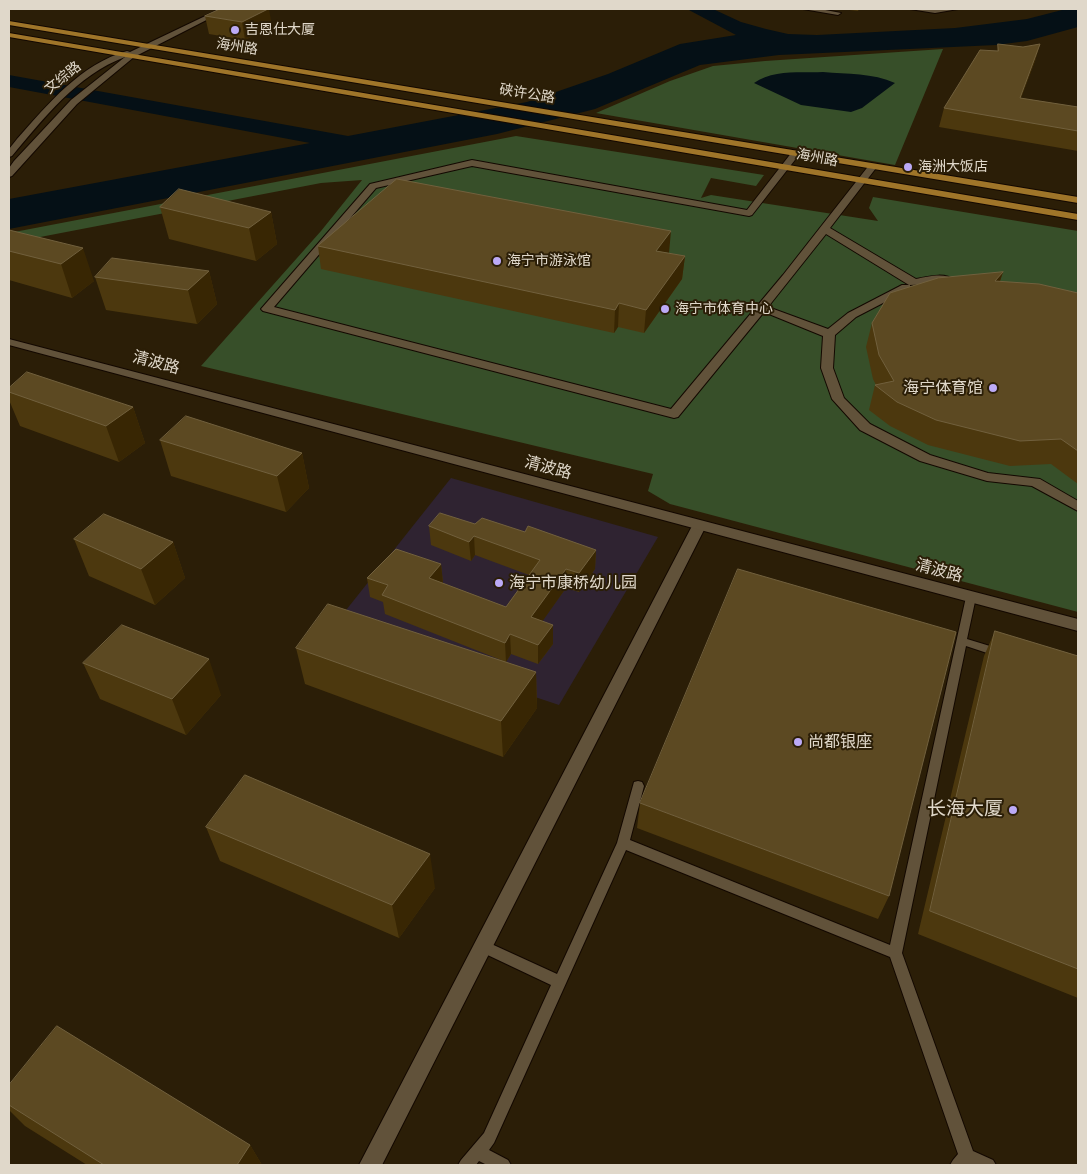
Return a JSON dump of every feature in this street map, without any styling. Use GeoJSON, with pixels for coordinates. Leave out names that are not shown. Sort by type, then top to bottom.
{"type":"FeatureCollection","features":[{"type":"Feature","properties":{"kind":"main road","name":"海州路"},"geometry":{"type":"LineString","coordinates":[[9,23],[461,98]]}},
{"type":"Feature","properties":{"kind":"main road","name":"海州路"},"geometry":{"type":"LineString","coordinates":[[9,35],[442,108]]}},
{"type":"Feature","properties":{"kind":"main road","name":"硖许公路"},"geometry":{"type":"LineString","coordinates":[[461,98],[588,118]]}},
{"type":"Feature","properties":{"kind":"main road","name":"硖许公路"},"geometry":{"type":"LineString","coordinates":[[442,108],[552,127]]}},
{"type":"Feature","properties":{"kind":"main road","name":"海州路"},"geometry":{"type":"LineString","coordinates":[[588,118],[1078,200]]}},
{"type":"Feature","properties":{"kind":"main road","name":"海州路"},"geometry":{"type":"LineString","coordinates":[[552,127],[1078,216]]}},
{"type":"Feature","properties":{"kind":"street"},"geometry":{"type":"LineString","coordinates":[[9,174],[22,157],[74,102],[127,55],[150,46],[225,9]]}},
{"type":"Feature","properties":{"kind":"street"},"geometry":{"type":"LineString","coordinates":[[806,9],[834,11]]}},
{"type":"Feature","properties":{"kind":"street"},"geometry":{"type":"LineString","coordinates":[[913,9],[955,9]]}},
{"type":"Feature","properties":{"kind":"street","name":"文综路"},"geometry":{"type":"LineString","coordinates":[[9,154],[52,103],[95,70],[127,55]]}},
{"type":"Feature","properties":{"kind":"street"},"geometry":{"type":"LineString","coordinates":[[795,154],[749,213],[472,163],[373,186],[268,309],[674,414],[762,308],[873,166]]}},
{"type":"Feature","properties":{"kind":"street"},"geometry":{"type":"LineString","coordinates":[[823,228],[914,283]]}},
{"type":"Feature","properties":{"kind":"street"},"geometry":{"type":"LineString","coordinates":[[962,281],[935,279],[914,283],[852,315],[829,334],[827,368],[838,399],[865,427],[925,458],[987,477],[1035,482],[1078,507]]}},
{"type":"Feature","properties":{"kind":"street"},"geometry":{"type":"LineString","coordinates":[[762,308],[829,334]]}},
{"type":"Feature","properties":{"kind":"street","name":"清波路"},"geometry":{"type":"LineString","coordinates":[[9,342],[1078,625]]}},
{"type":"Feature","properties":{"kind":"street"},"geometry":{"type":"LineString","coordinates":[[370,1165],[699,526]]}},
{"type":"Feature","properties":{"kind":"lane"},"geometry":{"type":"LineString","coordinates":[[971,597],[895,954],[962,1161],[988,1165]]}},
{"type":"Feature","properties":{"kind":"lane"},"geometry":{"type":"LineString","coordinates":[[962,641],[1007,655]]}},
{"type":"Feature","properties":{"kind":"lane"},"geometry":{"type":"LineString","coordinates":[[466,1165],[489,1138],[623,843],[638,786]]}},
{"type":"Feature","properties":{"kind":"lane"},"geometry":{"type":"LineString","coordinates":[[623,843],[895,954]]}},
{"type":"Feature","properties":{"kind":"lane"},"geometry":{"type":"LineString","coordinates":[[482,946],[559,982]]}},
{"type":"Feature","properties":{"kind":"lane"},"geometry":{"type":"LineString","coordinates":[[477,1152],[503,1165]]}},
{"type":"Feature","properties":{"kind":"shaded area"},"geometry":{"type":"Polygon","coordinates":[[[687,9],[713,9],[741,22],[788,34],[817,35],[955,28],[1027,19],[1066,9],[1078,9],[1078,27],[1027,41],[996,45],[779,55],[700,65],[595,109],[497,134],[9,229],[9,199],[310,143],[9,87],[9,75],[348,136],[527,102],[608,74],[680,44],[736,35],[687,9]]]}},
{"type":"Feature","properties":{"kind":"shaded area"},"geometry":{"type":"Polygon","coordinates":[[[823,72],[869,76],[895,83],[862,108],[851,112],[801,105],[754,83],[778,74],[823,72]]]}},
{"type":"Feature","properties":{"kind":"shaded area","name":"海宁市康桥幼儿园"},"geometry":{"type":"Polygon","coordinates":[[[451,478],[658,537],[559,705],[331,629],[451,478]]]}},
{"type":"Feature","properties":{"kind":"green space"},"geometry":{"type":"Polygon","coordinates":[[[943,49],[895,165],[596,113],[670,81],[713,66],[943,49]]]}},
{"type":"Feature","properties":{"kind":"green space","name":"海宁市体育中心"},"geometry":{"type":"Polygon","coordinates":[[[516,136],[764,175],[756,186],[711,178],[701,198],[711,195],[878,221],[869,208],[873,197],[1078,231],[1078,612],[670,504],[648,491],[653,474],[201,366],[321,231],[362,180],[321,183],[9,243],[9,233],[516,136]]]}},
{"type":"Feature","properties":{"kind":"building"},"geometry":{"type":"Polygon","coordinates":[[[220,9],[268,9],[242,22],[205,16],[220,9]]]}},
{"type":"Feature","properties":{"kind":"building"},"geometry":{"type":"Polygon","coordinates":[[[998,44],[1023,47],[1040,44],[1020,98],[1078,107],[1078,131],[944,108],[980,50],[998,51],[998,44]]]}},
{"type":"Feature","properties":{"kind":"building","name":"海宁市游泳馆"},"geometry":{"type":"Polygon","coordinates":[[[397,179],[671,231],[656,251],[685,256],[646,310],[619,303],[615,310],[318,246],[397,179]]]}},
{"type":"Feature","properties":{"kind":"building"},"geometry":{"type":"Polygon","coordinates":[[[179,189],[271,212],[249,228],[160,207],[179,189]]]}},
{"type":"Feature","properties":{"kind":"building"},"geometry":{"type":"Polygon","coordinates":[[[9,230],[83,248],[61,264],[9,251],[9,230]]]}},
{"type":"Feature","properties":{"kind":"building"},"geometry":{"type":"Polygon","coordinates":[[[112,258],[209,271],[188,290],[95,277],[112,258]]]}},
{"type":"Feature","properties":{"kind":"building","name":"海宁体育馆"},"geometry":{"type":"Polygon","coordinates":[[[1003,272],[995,281],[1039,284],[1078,293],[1078,451],[1061,439],[1020,441],[936,420],[897,402],[875,385],[894,381],[879,355],[872,323],[890,293],[938,278],[1003,272]]]}},
{"type":"Feature","properties":{"kind":"building"},"geometry":{"type":"Polygon","coordinates":[[[27,372],[133,407],[106,426],[9,392],[9,388],[27,372]]]}},
{"type":"Feature","properties":{"kind":"building"},"geometry":{"type":"Polygon","coordinates":[[[186,416],[302,453],[277,476],[160,440],[186,416]]]}},
{"type":"Feature","properties":{"kind":"building"},"geometry":{"type":"Polygon","coordinates":[[[440,513],[475,524],[482,518],[525,532],[528,526],[596,550],[579,573],[566,569],[531,617],[553,625],[538,645],[510,634],[505,643],[382,595],[388,585],[367,578],[396,549],[441,564],[429,578],[506,607],[540,560],[474,536],[469,542],[429,526],[440,513]]]}},
{"type":"Feature","properties":{"kind":"building"},"geometry":{"type":"Polygon","coordinates":[[[104,514],[173,542],[141,569],[74,539],[104,514]]]}},
{"type":"Feature","properties":{"kind":"building","name":"尚都银座"},"geometry":{"type":"Polygon","coordinates":[[[738,569],[956,632],[889,896],[640,803],[738,569]]]}},
{"type":"Feature","properties":{"kind":"building"},"geometry":{"type":"Polygon","coordinates":[[[328,604],[536,672],[501,721],[296,648],[328,604]]]}},
{"type":"Feature","properties":{"kind":"building"},"geometry":{"type":"Polygon","coordinates":[[[122,625],[209,659],[172,699],[83,663],[122,625]]]}},
{"type":"Feature","properties":{"kind":"building","name":"长海大厦"},"geometry":{"type":"Polygon","coordinates":[[[995,631],[1078,656],[1078,969],[930,911],[995,631]]]}},
{"type":"Feature","properties":{"kind":"building"},"geometry":{"type":"Polygon","coordinates":[[[245,775],[430,854],[392,905],[206,827],[245,775]]]}},
{"type":"Feature","properties":{"kind":"building"},"geometry":{"type":"Polygon","coordinates":[[[57,1026],[250,1145],[237,1165],[104,1165],[9,1105],[9,1085],[57,1026]]]}},
{"type":"Feature","properties":{"kind":"place","name":"吉恩仕大厦"},"geometry":{"type":"Point","coordinates":[235,30]}},
{"type":"Feature","properties":{"kind":"place","name":"海洲大饭店"},"geometry":{"type":"Point","coordinates":[908,167]}},
{"type":"Feature","properties":{"kind":"place","name":"海宁市游泳馆"},"geometry":{"type":"Point","coordinates":[497,261]}},
{"type":"Feature","properties":{"kind":"place","name":"海宁市体育中心"},"geometry":{"type":"Point","coordinates":[665,309]}},
{"type":"Feature","properties":{"kind":"place","name":"海宁体育馆"},"geometry":{"type":"Point","coordinates":[993,388]}},
{"type":"Feature","properties":{"kind":"place","name":"海宁市康桥幼儿园"},"geometry":{"type":"Point","coordinates":[499,583]}},
{"type":"Feature","properties":{"kind":"place","name":"尚都银座"},"geometry":{"type":"Point","coordinates":[798,742]}},
{"type":"Feature","properties":{"kind":"place","name":"长海大厦"},"geometry":{"type":"Point","coordinates":[1013,810]}}]}
